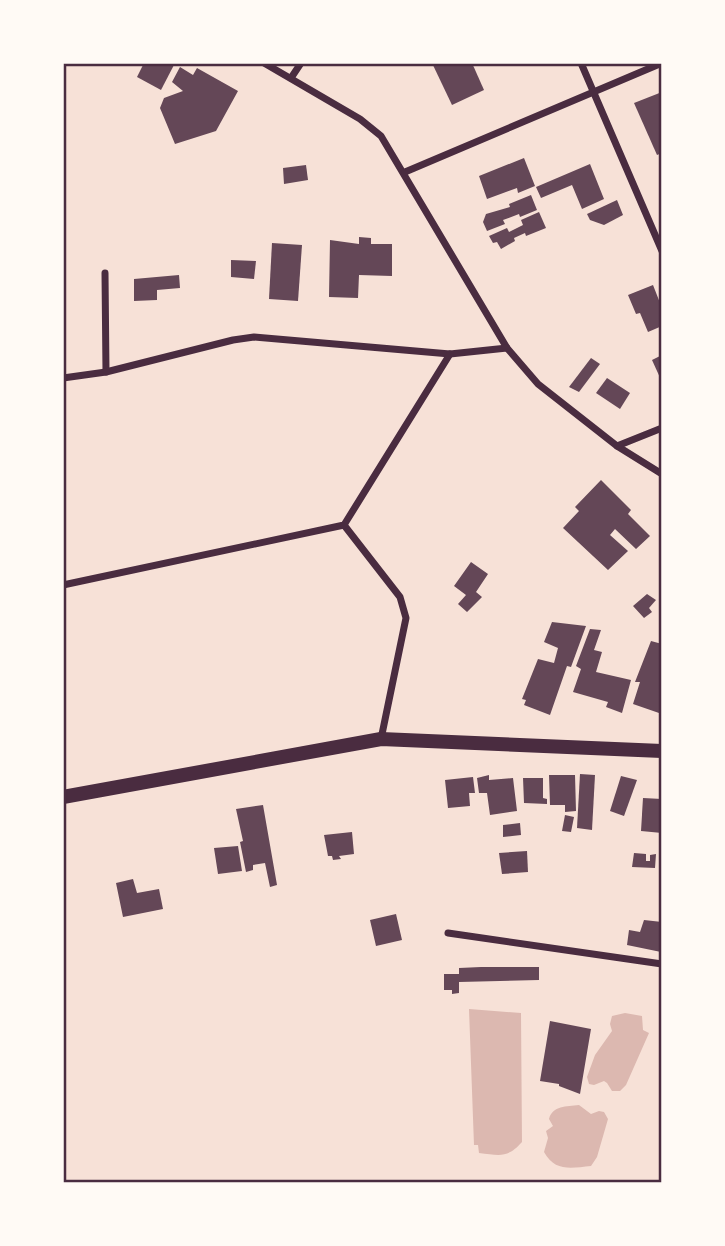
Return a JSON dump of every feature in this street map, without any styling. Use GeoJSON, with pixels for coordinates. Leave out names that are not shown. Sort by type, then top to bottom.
{"type":"FeatureCollection","features":[{"type":"Feature","properties":{"kind":"main road"},"geometry":{"type":"LineString","coordinates":[[63,797],[380,739],[662,751]]}},
{"type":"Feature","properties":{"kind":"street"},"geometry":{"type":"LineString","coordinates":[[264,63],[360,118],[382,136],[507,348],[538,384],[617,446],[662,474]]}},
{"type":"Feature","properties":{"kind":"street"},"geometry":{"type":"LineString","coordinates":[[291,78],[301,63]]}},
{"type":"Feature","properties":{"kind":"street"},"geometry":{"type":"LineString","coordinates":[[581,63],[662,251]]}},
{"type":"Feature","properties":{"kind":"street"},"geometry":{"type":"LineString","coordinates":[[405,172],[662,63]]}},
{"type":"Feature","properties":{"kind":"street"},"geometry":{"type":"LineString","coordinates":[[105,272],[106,372]]}},
{"type":"Feature","properties":{"kind":"street"},"geometry":{"type":"LineString","coordinates":[[63,378],[106,372],[254,337],[450,354],[507,348]]}},
{"type":"Feature","properties":{"kind":"street"},"geometry":{"type":"LineString","coordinates":[[63,585],[344,525],[450,354]]}},
{"type":"Feature","properties":{"kind":"street"},"geometry":{"type":"LineString","coordinates":[[617,446],[662,428]]}},
{"type":"Feature","properties":{"kind":"street"},"geometry":{"type":"LineString","coordinates":[[344,525],[400,597],[406,618],[380,739]]}},
{"type":"Feature","properties":{"kind":"street"},"geometry":{"type":"LineString","coordinates":[[448,933],[662,964]]}},
{"type":"Feature","properties":{"kind":"shaded area"},"geometry":{"type":"Polygon","coordinates":[[[469,1009],[521,1013],[522,1142],[507,1153],[479,1153],[478,1145],[474,1145],[469,1009]]]}},
{"type":"Feature","properties":{"kind":"shaded area"},"geometry":{"type":"Polygon","coordinates":[[[625,1013],[642,1016],[643,1030],[649,1033],[626,1085],[620,1091],[612,1091],[604,1081],[589,1084],[587,1077],[595,1055],[612,1031],[612,1016],[625,1013]]]}},
{"type":"Feature","properties":{"kind":"shaded area"},"geometry":{"type":"Polygon","coordinates":[[[579,1105],[591,1114],[604,1112],[608,1119],[597,1157],[591,1166],[558,1166],[544,1152],[548,1138],[546,1131],[553,1126],[549,1119],[557,1109],[579,1105]]]}},
{"type":"Feature","properties":{"kind":"building"},"geometry":{"type":"Polygon","coordinates":[[[144,63],[175,63],[161,90],[137,77],[144,63]]]}},
{"type":"Feature","properties":{"kind":"building"},"geometry":{"type":"Polygon","coordinates":[[[432,63],[472,63],[484,90],[452,105],[432,63]]]}},
{"type":"Feature","properties":{"kind":"building"},"geometry":{"type":"Polygon","coordinates":[[[180,67],[193,75],[197,68],[238,91],[216,131],[175,144],[160,108],[164,98],[183,91],[172,82],[180,67]]]}},
{"type":"Feature","properties":{"kind":"building"},"geometry":{"type":"Polygon","coordinates":[[[662,92],[662,153],[657,155],[634,103],[662,92]]]}},
{"type":"Feature","properties":{"kind":"building"},"geometry":{"type":"Polygon","coordinates":[[[524,158],[535,186],[518,193],[517,188],[487,199],[479,176],[524,158]]]}},
{"type":"Feature","properties":{"kind":"building"},"geometry":{"type":"Polygon","coordinates":[[[590,164],[604,199],[582,209],[572,185],[541,198],[536,187],[590,164]]]}},
{"type":"Feature","properties":{"kind":"building"},"geometry":{"type":"Polygon","coordinates":[[[306,165],[308,180],[284,184],[283,168],[306,165]]]}},
{"type":"Feature","properties":{"kind":"building"},"geometry":{"type":"Polygon","coordinates":[[[531,195],[537,210],[503,220],[505,224],[487,231],[483,222],[486,214],[510,207],[509,204],[531,195]]]}},
{"type":"Feature","properties":{"kind":"building"},"geometry":{"type":"Polygon","coordinates":[[[617,200],[623,215],[604,225],[590,220],[587,214],[617,200]]]}},
{"type":"Feature","properties":{"kind":"building"},"geometry":{"type":"Polygon","coordinates":[[[539,212],[546,228],[514,238],[515,241],[501,249],[497,242],[493,243],[489,236],[507,228],[509,232],[523,225],[521,220],[539,212]]]}},
{"type":"Feature","properties":{"kind":"building"},"geometry":{"type":"Polygon","coordinates":[[[359,237],[371,238],[371,244],[392,244],[392,276],[359,275],[358,298],[329,297],[330,240],[359,244],[359,237]]]}},
{"type":"Feature","properties":{"kind":"building"},"geometry":{"type":"Polygon","coordinates":[[[272,243],[302,245],[298,301],[269,299],[272,243]]]}},
{"type":"Feature","properties":{"kind":"building"},"geometry":{"type":"Polygon","coordinates":[[[231,260],[256,261],[254,279],[231,277],[231,260]]]}},
{"type":"Feature","properties":{"kind":"building"},"geometry":{"type":"Polygon","coordinates":[[[179,275],[180,288],[157,290],[157,300],[134,301],[134,279],[179,275]]]}},
{"type":"Feature","properties":{"kind":"building"},"geometry":{"type":"Polygon","coordinates":[[[653,285],[662,308],[662,326],[648,332],[628,295],[653,285]]]}},
{"type":"Feature","properties":{"kind":"building"},"geometry":{"type":"Polygon","coordinates":[[[662,355],[662,382],[652,360],[662,355]]]}},
{"type":"Feature","properties":{"kind":"building"},"geometry":{"type":"Polygon","coordinates":[[[591,358],[600,364],[579,392],[569,387],[591,358]]]}},
{"type":"Feature","properties":{"kind":"building"},"geometry":{"type":"Polygon","coordinates":[[[607,378],[630,393],[620,409],[596,393],[607,378]]]}},
{"type":"Feature","properties":{"kind":"building"},"geometry":{"type":"Polygon","coordinates":[[[601,480],[631,510],[628,514],[650,536],[636,549],[615,529],[610,535],[628,551],[608,570],[563,528],[579,511],[575,507],[601,480]]]}},
{"type":"Feature","properties":{"kind":"building"},"geometry":{"type":"Polygon","coordinates":[[[471,562],[488,574],[476,592],[482,597],[467,612],[458,604],[466,595],[454,586],[471,562]]]}},
{"type":"Feature","properties":{"kind":"building"},"geometry":{"type":"Polygon","coordinates":[[[647,594],[656,600],[649,608],[652,612],[644,618],[633,606],[647,594]]]}},
{"type":"Feature","properties":{"kind":"building"},"geometry":{"type":"Polygon","coordinates":[[[552,622],[586,626],[571,667],[567,666],[550,715],[524,705],[526,700],[522,699],[538,659],[554,663],[558,648],[544,642],[552,622]]]}},
{"type":"Feature","properties":{"kind":"building"},"geometry":{"type":"Polygon","coordinates":[[[590,629],[601,630],[594,650],[602,652],[596,672],[631,680],[622,713],[606,707],[608,702],[573,692],[581,669],[576,666],[590,629]]]}},
{"type":"Feature","properties":{"kind":"building"},"geometry":{"type":"Polygon","coordinates":[[[651,641],[662,644],[662,703],[659,713],[633,704],[640,682],[635,682],[651,641]]]}},
{"type":"Feature","properties":{"kind":"building"},"geometry":{"type":"Polygon","coordinates":[[[580,774],[595,775],[592,830],[577,828],[580,774]]]}},
{"type":"Feature","properties":{"kind":"building"},"geometry":{"type":"Polygon","coordinates":[[[489,775],[489,780],[513,778],[517,811],[490,815],[487,793],[479,793],[477,778],[489,775]]]}},
{"type":"Feature","properties":{"kind":"building"},"geometry":{"type":"Polygon","coordinates":[[[549,775],[575,775],[576,811],[565,812],[565,805],[550,805],[549,775]]]}},
{"type":"Feature","properties":{"kind":"building"},"geometry":{"type":"Polygon","coordinates":[[[621,776],[637,780],[624,816],[610,811],[621,776]]]}},
{"type":"Feature","properties":{"kind":"building"},"geometry":{"type":"Polygon","coordinates":[[[473,777],[475,793],[469,793],[470,806],[448,808],[445,780],[473,777]]]}},
{"type":"Feature","properties":{"kind":"building"},"geometry":{"type":"Polygon","coordinates":[[[523,778],[543,778],[543,798],[547,799],[547,804],[524,803],[523,778]]]}},
{"type":"Feature","properties":{"kind":"building"},"geometry":{"type":"Polygon","coordinates":[[[643,798],[662,799],[662,833],[641,831],[643,798]]]}},
{"type":"Feature","properties":{"kind":"building"},"geometry":{"type":"Polygon","coordinates":[[[263,805],[277,885],[270,887],[265,863],[253,865],[253,870],[246,872],[236,809],[263,805]]]}},
{"type":"Feature","properties":{"kind":"building"},"geometry":{"type":"Polygon","coordinates":[[[565,815],[574,817],[571,832],[562,831],[565,815]]]}},
{"type":"Feature","properties":{"kind":"building"},"geometry":{"type":"Polygon","coordinates":[[[520,823],[521,835],[503,837],[503,825],[520,823]]]}},
{"type":"Feature","properties":{"kind":"building"},"geometry":{"type":"Polygon","coordinates":[[[352,832],[354,854],[339,856],[341,859],[333,860],[332,856],[328,856],[324,835],[352,832]]]}},
{"type":"Feature","properties":{"kind":"building"},"geometry":{"type":"Polygon","coordinates":[[[238,846],[242,871],[218,874],[214,848],[238,846]]]}},
{"type":"Feature","properties":{"kind":"building"},"geometry":{"type":"Polygon","coordinates":[[[527,851],[528,872],[502,874],[499,853],[527,851]]]}},
{"type":"Feature","properties":{"kind":"building"},"geometry":{"type":"Polygon","coordinates":[[[634,853],[646,854],[646,861],[650,861],[650,855],[656,854],[655,868],[632,867],[634,853]]]}},
{"type":"Feature","properties":{"kind":"building"},"geometry":{"type":"Polygon","coordinates":[[[133,879],[137,893],[159,889],[163,909],[123,917],[116,883],[133,879]]]}},
{"type":"Feature","properties":{"kind":"building"},"geometry":{"type":"Polygon","coordinates":[[[396,914],[402,940],[376,946],[370,920],[396,914]]]}},
{"type":"Feature","properties":{"kind":"building"},"geometry":{"type":"Polygon","coordinates":[[[644,920],[662,922],[661,952],[627,945],[629,930],[640,932],[644,920]]]}},
{"type":"Feature","properties":{"kind":"building"},"geometry":{"type":"Polygon","coordinates":[[[539,967],[539,980],[459,982],[459,993],[452,994],[452,990],[444,990],[444,974],[459,974],[459,968],[539,967]]]}},
{"type":"Feature","properties":{"kind":"building"},"geometry":{"type":"Polygon","coordinates":[[[550,1021],[591,1029],[580,1094],[559,1084],[540,1081],[550,1021]]]}}]}
